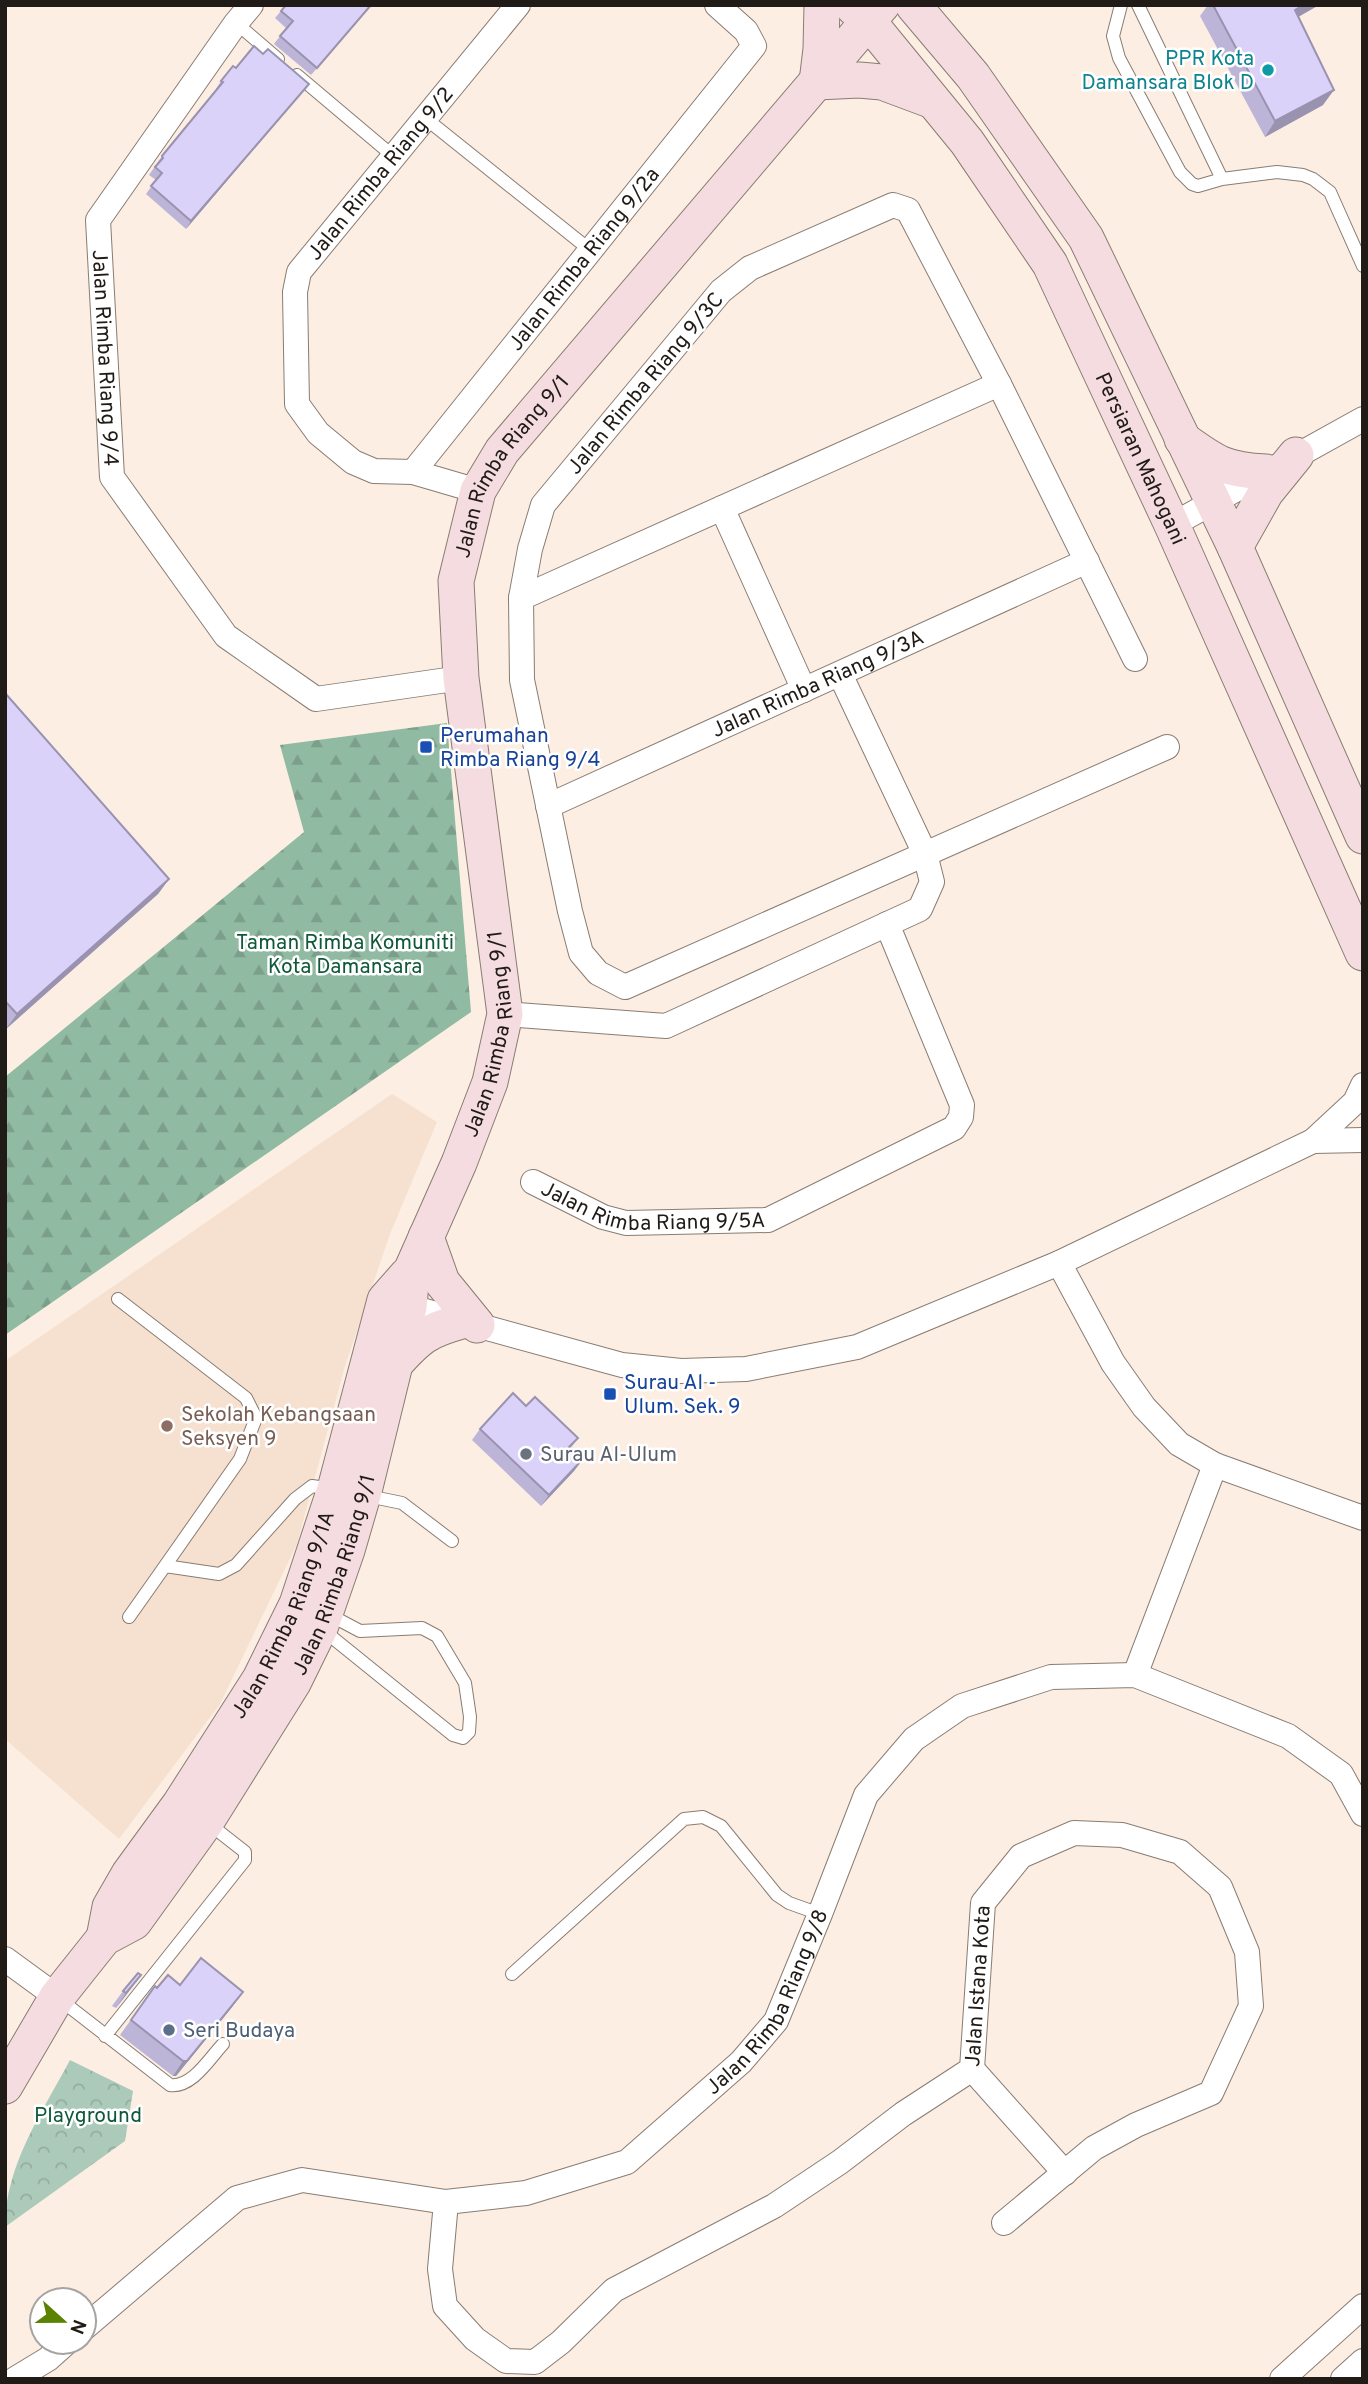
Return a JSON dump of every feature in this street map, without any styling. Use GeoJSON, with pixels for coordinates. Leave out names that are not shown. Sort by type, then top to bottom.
{"type":"FeatureCollection","features":[{"type":"Feature","properties":{"kind":"street","name":"Jalan Rimba Riang 9/2"},"geometry":{"type":"LineString","coordinates":[[478,491],[413,472],[374,471],[353,462],[318,433],[298,404],[295,292],[299,272],[518,5]]}},
{"type":"Feature","properties":{"kind":"street","name":"Jalan Rimba Riang 9/2a"},"geometry":{"type":"LineString","coordinates":[[413,472],[754,46],[746,31],[717,5]]}},
{"type":"Feature","properties":{"kind":"street"},"geometry":{"type":"LineString","coordinates":[[822,5],[817,82],[882,82],[933,101]]}},
{"type":"Feature","properties":{"kind":"street"},"geometry":{"type":"LineString","coordinates":[[913,5],[973,76],[1086,238],[1235,547],[1363,836]]}},
{"type":"Feature","properties":{"kind":"street","name":"Jalan Rimba Riang 9/1"},"geometry":{"type":"LineString","coordinates":[[5,2086],[57,1997],[104,1938],[134,1922],[193,1813],[293,1683],[323,1621],[349,1492],[394,1365],[397,1303],[459,1163],[489,1082],[505,1014],[461,678],[456,581],[478,491],[502,450],[817,82],[867,11]]}},
{"type":"Feature","properties":{"kind":"street","name":"Persiaran Mahogani"},"geometry":{"type":"LineString","coordinates":[[867,11],[933,101],[967,142],[1050,264],[1172,525],[1363,953]]}},
{"type":"Feature","properties":{"kind":"street","name":"Jalan Rimba Riang 9/4"},"geometry":{"type":"LineString","coordinates":[[244,14],[97,220],[112,477],[226,636],[316,698],[461,678]]}},
{"type":"Feature","properties":{"kind":"street","name":"Jalan Rimba Riang 9/3C"},"geometry":{"type":"LineString","coordinates":[[520,598],[543,505],[721,291],[750,268],[893,205],[908,210],[999,384]]}},
{"type":"Feature","properties":{"kind":"street"},"geometry":{"type":"LineString","coordinates":[[1135,659],[999,384],[520,598],[522,680],[581,953],[598,973],[625,987],[1167,747]]}},
{"type":"Feature","properties":{"kind":"street"},"geometry":{"type":"LineString","coordinates":[[1172,525],[1363,419]]}},
{"type":"Feature","properties":{"kind":"street"},"geometry":{"type":"LineString","coordinates":[[1182,439],[1208,458],[1223,465],[1238,470],[1266,472]]}},
{"type":"Feature","properties":{"kind":"street"},"geometry":{"type":"LineString","coordinates":[[1235,547],[1265,492],[1296,455]]}},
{"type":"Feature","properties":{"kind":"street"},"geometry":{"type":"LineString","coordinates":[[722,508],[804,690]]}},
{"type":"Feature","properties":{"kind":"street","name":"Jalan Rimba Riang 9/3A"},"geometry":{"type":"LineString","coordinates":[[548,806],[1087,561]]}},
{"type":"Feature","properties":{"kind":"street"},"geometry":{"type":"LineString","coordinates":[[505,1014],[666,1026],[920,909],[932,882],[925,854],[840,674]]}},
{"type":"Feature","properties":{"kind":"street","name":"Jalan Rimba Riang 9/5A"},"geometry":{"type":"LineString","coordinates":[[533,1182],[603,1217],[626,1223],[768,1220],[954,1128],[961,1117],[962,1105],[887,924]]}},
{"type":"Feature","properties":{"kind":"street"},"geometry":{"type":"LineString","coordinates":[[397,1303],[622,1365],[681,1371],[746,1369],[857,1347],[1059,1263],[1313,1141],[1355,1102],[1363,1085]]}},
{"type":"Feature","properties":{"kind":"street"},"geometry":{"type":"LineString","coordinates":[[1313,1141],[1363,1140]]}},
{"type":"Feature","properties":{"kind":"street"},"geometry":{"type":"LineString","coordinates":[[426,1237],[442,1282],[470,1323]]}},
{"type":"Feature","properties":{"kind":"street"},"geometry":{"type":"LineString","coordinates":[[1059,1263],[1113,1363],[1144,1407],[1179,1444],[1215,1465],[1363,1518]]}},
{"type":"Feature","properties":{"kind":"street","name":"Jalan Rimba Riang 9/1A"},"geometry":{"type":"LineString","coordinates":[[193,1813],[349,1492],[397,1303]]}},
{"type":"Feature","properties":{"kind":"street"},"geometry":{"type":"LineString","coordinates":[[394,1365],[416,1340],[433,1329],[470,1323]]}},
{"type":"Feature","properties":{"kind":"street"},"geometry":{"type":"LineString","coordinates":[[1135,1675],[1215,1465]]}},
{"type":"Feature","properties":{"kind":"street","name":"Jalan Rimba Riang 9/8"},"geometry":{"type":"LineString","coordinates":[[98,2316],[237,2198],[302,2180],[446,2202],[526,2193],[627,2161],[741,2063],[776,2021],[866,1795],[914,1739],[962,1706],[1051,1676],[1135,1675],[1288,1736],[1340,1774],[1363,1814]]}},
{"type":"Feature","properties":{"kind":"street","name":"Jalan Istana Kota"},"geometry":{"type":"LineString","coordinates":[[446,2202],[440,2269],[445,2306],[475,2339],[506,2361],[536,2362],[561,2342],[614,2290],[774,2206],[840,2162],[903,2114],[972,2069],[983,1903],[1021,1856],[1074,1833],[1122,1835],[1180,1852],[1220,1887],[1247,1952],[1251,2006],[1211,2094],[1136,2124],[1094,2148],[1004,2223]]}},
{"type":"Feature","properties":{"kind":"street"},"geometry":{"type":"LineString","coordinates":[[5,1959],[57,1997]]}},
{"type":"Feature","properties":{"kind":"street"},"geometry":{"type":"LineString","coordinates":[[972,2069],[1065,2173]]}},
{"type":"Feature","properties":{"kind":"street"},"geometry":{"type":"LineString","coordinates":[[1282,2379],[1363,2306]]}},
{"type":"Feature","properties":{"kind":"street"},"geometry":{"type":"LineString","coordinates":[[15,2379],[51,2356]]}},
{"type":"Feature","properties":{"kind":"street"},"geometry":{"type":"LineString","coordinates":[[1343,2379],[1363,2361]]}},
{"type":"Feature","properties":{"kind":"lane"},"geometry":{"type":"LineString","coordinates":[[1121,5],[1113,36],[1119,58],[1180,172],[1192,184],[1198,186],[1222,179],[1277,172],[1313,179],[1330,192],[1363,266]]}},
{"type":"Feature","properties":{"kind":"lane"},"geometry":{"type":"LineString","coordinates":[[1138,5],[1222,179]]}},
{"type":"Feature","properties":{"kind":"lane"},"geometry":{"type":"LineString","coordinates":[[244,14],[393,156]]}},
{"type":"Feature","properties":{"kind":"lane"},"geometry":{"type":"LineString","coordinates":[[425,118],[590,250]]}},
{"type":"Feature","properties":{"kind":"lane"},"geometry":{"type":"LineString","coordinates":[[118,1300],[246,1398],[256,1418],[240,1459],[129,1617]]}},
{"type":"Feature","properties":{"kind":"lane"},"geometry":{"type":"LineString","coordinates":[[165,1566],[219,1574],[236,1565],[295,1499],[312,1486],[401,1503],[452,1541]]}},
{"type":"Feature","properties":{"kind":"lane"},"geometry":{"type":"LineString","coordinates":[[323,1621],[360,1631],[422,1628],[437,1636],[465,1683],[470,1717],[469,1732],[463,1738],[453,1735],[323,1621]]}},
{"type":"Feature","properties":{"kind":"lane"},"geometry":{"type":"LineString","coordinates":[[106,2036],[245,1860],[245,1852],[238,1845],[193,1813]]}},
{"type":"Feature","properties":{"kind":"lane"},"geometry":{"type":"LineString","coordinates":[[512,1974],[684,1819],[703,1817],[721,1826],[777,1895],[789,1903],[820,1914]]}},
{"type":"Feature","properties":{"kind":"lane"},"geometry":{"type":"LineString","coordinates":[[57,1997],[162,2081],[178,2086],[188,2082],[223,2044]]}},
{"type":"Feature","properties":{"kind":"shaded area","name":"Sekolah Kebangsaan Seksyen 9"},"geometry":{"type":"Polygon","coordinates":[[[392,1094],[437,1122],[390,1234],[345,1366],[297,1544],[220,1704],[119,1839],[5,1739],[5,1361],[392,1094]]]}},
{"type":"Feature","properties":{"kind":"green space","name":"Taman Rimba Komuniti Kota Damansara"},"geometry":{"type":"Polygon","coordinates":[[[447,723],[471,1012],[5,1335],[5,1077],[304,832],[280,745],[447,723]]]}},
{"type":"Feature","properties":{"kind":"green space","name":"Playground"},"geometry":{"type":"Polygon","coordinates":[[[70,2060],[133,2091],[125,2141],[5,2227],[11,2182],[18,2161],[70,2060]]]}},
{"type":"Feature","properties":{"kind":"building"},"geometry":{"type":"Polygon","coordinates":[[[286,5],[371,5],[317,68],[280,36],[293,21],[281,11],[286,5]]]}},
{"type":"Feature","properties":{"kind":"building","name":"PPR Kota Damansara Blok D"},"geometry":{"type":"Polygon","coordinates":[[[1213,5],[1303,5],[1295,10],[1334,90],[1275,121],[1213,5]]]}},
{"type":"Feature","properties":{"kind":"building"},"geometry":{"type":"Polygon","coordinates":[[[254,46],[263,54],[268,49],[309,84],[191,221],[151,186],[162,173],[155,167],[233,66],[236,68],[254,46]]]}},
{"type":"Feature","properties":{"kind":"building"},"geometry":{"type":"Polygon","coordinates":[[[5,693],[169,879],[17,1014],[5,1001],[5,693]]]}},
{"type":"Feature","properties":{"kind":"building","name":"Surau Al-Ulum"},"geometry":{"type":"Polygon","coordinates":[[[513,1393],[526,1406],[535,1397],[578,1438],[569,1447],[582,1460],[549,1495],[480,1429],[513,1393]]]}},
{"type":"Feature","properties":{"kind":"building","name":"Seri Budaya"},"geometry":{"type":"Polygon","coordinates":[[[201,1958],[243,1992],[187,2061],[183,2061],[131,2020],[155,1986],[157,1988],[168,1975],[180,1985],[201,1958]]]}},
{"type":"Feature","properties":{"kind":"building"},"geometry":{"type":"Polygon","coordinates":[[[138,1973],[141,1975],[126,1993],[123,1991],[138,1973]]]}},
{"type":"Feature","properties":{"kind":"place","name":"PPR Kota Damansara Blok D"},"geometry":{"type":"Point","coordinates":[1268,70]}},
{"type":"Feature","properties":{"kind":"place","name":"Perumahan Rimba Riang 9/4"},"geometry":{"type":"Point","coordinates":[426,747]}},
{"type":"Feature","properties":{"kind":"place","name":"Surau Al - Ulum. Sek. 9"},"geometry":{"type":"Point","coordinates":[610,1394]}},
{"type":"Feature","properties":{"kind":"place","name":"Sekolah Kebangsaan Seksyen 9"},"geometry":{"type":"Point","coordinates":[167,1426]}},
{"type":"Feature","properties":{"kind":"place","name":"Surau Al-Ulum"},"geometry":{"type":"Point","coordinates":[526,1454]}},
{"type":"Feature","properties":{"kind":"place","name":"Seri Budaya"},"geometry":{"type":"Point","coordinates":[169,2030]}}]}
